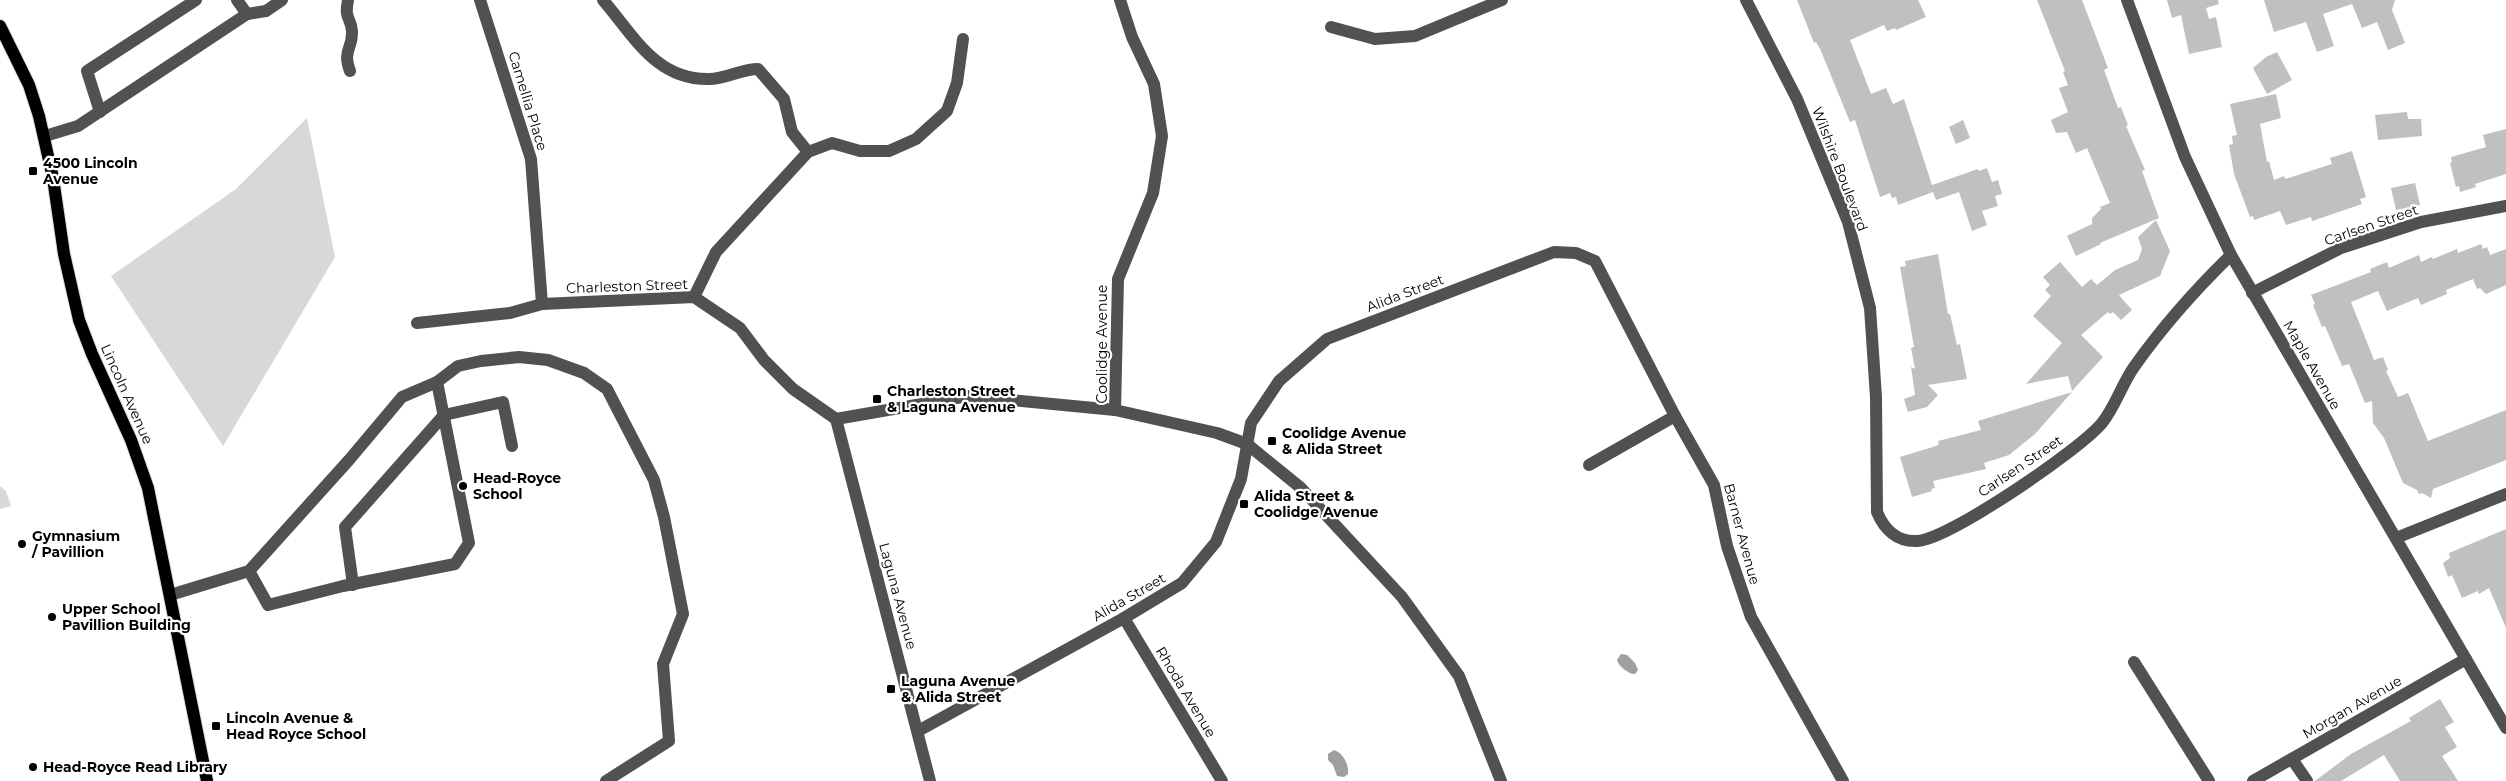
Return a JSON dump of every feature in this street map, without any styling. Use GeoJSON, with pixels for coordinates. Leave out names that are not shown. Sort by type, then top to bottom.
{"type":"FeatureCollection","features":[{"type":"Feature","properties":{"kind":"main road","name":"Lincoln Avenue"},"geometry":{"type":"LineString","coordinates":[[0,26],[29,84],[45,136],[64,254],[79,320],[92,354],[141,463],[148,488],[207,781]]}},
{"type":"Feature","properties":{"kind":"street"},"geometry":{"type":"LineString","coordinates":[[100,112],[87,71],[196,0]]}},
{"type":"Feature","properties":{"kind":"street"},"geometry":{"type":"LineString","coordinates":[[237,0],[247,14]]}},
{"type":"Feature","properties":{"kind":"street"},"geometry":{"type":"LineString","coordinates":[[45,136],[78,126],[247,14],[266,11],[282,0]]}},
{"type":"Feature","properties":{"kind":"street"},"geometry":{"type":"LineString","coordinates":[[348,0],[345,14],[352,32],[346,59],[350,71]]}},
{"type":"Feature","properties":{"kind":"street","name":"Camellia Place"},"geometry":{"type":"LineString","coordinates":[[480,0],[531,159],[542,304]]}},
{"type":"Feature","properties":{"kind":"street"},"geometry":{"type":"LineString","coordinates":[[603,0],[655,62],[684,78],[712,79],[747,69],[758,69],[784,99],[792,132],[808,152]]}},
{"type":"Feature","properties":{"kind":"street","name":"Coolidge Avenue"},"geometry":{"type":"LineString","coordinates":[[1120,0],[1132,37],[1154,84],[1162,136],[1153,193],[1118,279],[1115,410],[1217,433],[1247,444],[1301,488],[1402,597],[1459,676],[1501,781]]}},
{"type":"Feature","properties":{"kind":"street"},"geometry":{"type":"LineString","coordinates":[[1331,27],[1376,39],[1414,36],[1502,0]]}},
{"type":"Feature","properties":{"kind":"street","name":"Wilshire Boulevard"},"geometry":{"type":"LineString","coordinates":[[1746,0],[1797,99],[1850,232],[1870,308],[1876,397],[1877,512],[1882,524],[1892,534]]}},
{"type":"Feature","properties":{"kind":"street","name":"Maple Avenue"},"geometry":{"type":"LineString","coordinates":[[2127,0],[2185,157],[2231,255],[2506,728]]}},
{"type":"Feature","properties":{"kind":"street"},"geometry":{"type":"LineString","coordinates":[[694,297],[716,252],[808,152],[832,143],[860,152],[889,151],[916,140],[947,111],[958,83],[964,38]]}},
{"type":"Feature","properties":{"kind":"street","name":"Carlsen Street"},"geometry":{"type":"LineString","coordinates":[[2252,293],[2341,248],[2421,222],[2506,206]]}},
{"type":"Feature","properties":{"kind":"street","name":"Alida Street"},"geometry":{"type":"LineString","coordinates":[[918,731],[1182,584],[1216,542],[1241,479],[1251,423],[1279,382],[1327,339],[1554,252],[1576,253]]}},
{"type":"Feature","properties":{"kind":"street","name":"Barner Avenue"},"geometry":{"type":"LineString","coordinates":[[1576,253],[1595,261],[1676,416],[1714,484],[1727,546],[1751,617],[1843,781]]}},
{"type":"Feature","properties":{"kind":"street","name":"Carlsen Street"},"geometry":{"type":"LineString","coordinates":[[1892,534],[1911,540],[1930,538],[1998,501],[2055,464],[2102,424],[2132,369],[2171,316],[2231,255]]}},
{"type":"Feature","properties":{"kind":"street","name":"Charleston Street"},"geometry":{"type":"LineString","coordinates":[[417,323],[510,313],[542,304],[694,297],[740,328],[764,360],[793,389],[836,419]]}},
{"type":"Feature","properties":{"kind":"street"},"geometry":{"type":"LineString","coordinates":[[170,595],[249,571],[349,460],[402,397],[437,382],[458,366],[481,361],[519,357],[548,360],[584,373],[607,389],[654,480],[664,517],[683,614],[663,664],[669,741],[615,779]]}},
{"type":"Feature","properties":{"kind":"street"},"geometry":{"type":"LineString","coordinates":[[249,571],[268,605],[353,584],[456,564],[469,542],[437,382]]}},
{"type":"Feature","properties":{"kind":"street"},"geometry":{"type":"LineString","coordinates":[[836,419],[968,396],[1115,410]]}},
{"type":"Feature","properties":{"kind":"street"},"geometry":{"type":"LineString","coordinates":[[353,584],[345,527],[444,415],[502,402],[512,446]]}},
{"type":"Feature","properties":{"kind":"street"},"geometry":{"type":"LineString","coordinates":[[1589,465],[1676,416]]}},
{"type":"Feature","properties":{"kind":"street","name":"Laguna Avenue"},"geometry":{"type":"LineString","coordinates":[[836,419],[930,781]]}},
{"type":"Feature","properties":{"kind":"street"},"geometry":{"type":"LineString","coordinates":[[2396,538],[2506,494]]}},
{"type":"Feature","properties":{"kind":"street","name":"Rhoda Avenue"},"geometry":{"type":"LineString","coordinates":[[1124,618],[1222,781]]}},
{"type":"Feature","properties":{"kind":"street","name":"Morgan Avenue"},"geometry":{"type":"LineString","coordinates":[[2253,781],[2466,659]]}},
{"type":"Feature","properties":{"kind":"street"},"geometry":{"type":"LineString","coordinates":[[2134,662],[2209,781]]}},
{"type":"Feature","properties":{"kind":"street"},"geometry":{"type":"LineString","coordinates":[[2292,759],[2307,781]]}},
{"type":"Feature","properties":{"kind":"shaded area"},"geometry":{"type":"Polygon","coordinates":[[[307,118],[335,257],[223,446],[111,276],[236,189],[307,118]]]}},
{"type":"Feature","properties":{"kind":"shaded area"},"geometry":{"type":"Polygon","coordinates":[[[0,486],[6,491],[11,506],[0,509],[0,486]]]}},
{"type":"Feature","properties":{"kind":"shaded area"},"geometry":{"type":"Polygon","coordinates":[[[1621,654],[1627,655],[1635,663],[1638,670],[1635,674],[1627,672],[1620,665],[1617,660],[1621,654]]]}},
{"type":"Feature","properties":{"kind":"shaded area"},"geometry":{"type":"Polygon","coordinates":[[[1334,750],[1343,756],[1346,763],[1348,774],[1344,777],[1337,776],[1333,765],[1328,760],[1328,754],[1334,750]]]}},
{"type":"Feature","properties":{"kind":"building"},"geometry":{"type":"Polygon","coordinates":[[[1797,0],[1918,0],[1926,17],[1896,30],[1895,28],[1887,31],[1884,25],[1850,40],[1871,94],[1886,88],[1893,104],[1904,99],[1932,185],[1978,169],[1979,171],[1987,168],[1992,182],[1998,180],[2002,194],[1995,196],[1998,206],[1982,211],[1987,225],[1972,231],[1959,192],[1936,200],[1933,192],[1898,205],[1896,197],[1892,198],[1890,193],[1880,197],[1855,120],[1850,122],[1821,51],[1816,42],[1814,43],[1797,0]]]}},
{"type":"Feature","properties":{"kind":"building"},"geometry":{"type":"Polygon","coordinates":[[[2037,0],[2082,0],[2108,68],[2104,70],[2118,108],[2121,107],[2128,125],[2126,126],[2145,170],[2142,171],[2159,218],[2100,243],[2076,256],[2067,236],[2092,224],[2092,218],[2101,209],[2100,207],[2110,203],[2087,148],[2076,153],[2067,132],[2056,133],[2051,120],[2068,112],[2059,88],[2068,85],[2063,72],[2065,71],[2037,0]]]}},
{"type":"Feature","properties":{"kind":"building"},"geometry":{"type":"Polygon","coordinates":[[[2167,0],[2218,0],[2219,4],[2206,8],[2209,19],[2216,17],[2222,47],[2189,54],[2181,15],[2172,18],[2167,0]]]}},
{"type":"Feature","properties":{"kind":"building"},"geometry":{"type":"Polygon","coordinates":[[[2264,0],[2395,0],[2392,10],[2405,43],[2388,50],[2377,22],[2362,28],[2352,4],[2323,14],[2334,46],[2317,52],[2306,22],[2274,32],[2264,0]]]}},
{"type":"Feature","properties":{"kind":"building"},"geometry":{"type":"Polygon","coordinates":[[[2277,52],[2292,80],[2267,94],[2253,68],[2266,57],[2277,52]]]}},
{"type":"Feature","properties":{"kind":"building"},"geometry":{"type":"Polygon","coordinates":[[[2276,94],[2281,118],[2260,124],[2267,162],[2269,161],[2274,180],[2284,176],[2285,179],[2332,164],[2330,158],[2352,151],[2366,197],[2360,199],[2362,204],[2312,221],[2311,217],[2286,225],[2280,211],[2254,220],[2253,216],[2250,217],[2234,174],[2229,145],[2233,144],[2232,136],[2237,135],[2230,104],[2276,94]]]}},
{"type":"Feature","properties":{"kind":"building"},"geometry":{"type":"Polygon","coordinates":[[[2407,112],[2408,119],[2421,119],[2422,136],[2378,140],[2375,115],[2407,112]]]}},
{"type":"Feature","properties":{"kind":"building"},"geometry":{"type":"Polygon","coordinates":[[[1963,120],[1970,138],[1956,144],[1949,127],[1963,120]]]}},
{"type":"Feature","properties":{"kind":"building"},"geometry":{"type":"Polygon","coordinates":[[[2506,129],[2506,174],[2475,184],[2476,187],[2460,192],[2459,186],[2456,187],[2450,163],[2452,162],[2451,157],[2486,147],[2483,135],[2506,129]]]}},
{"type":"Feature","properties":{"kind":"building"},"geometry":{"type":"Polygon","coordinates":[[[2415,183],[2420,205],[2396,210],[2391,188],[2415,183]]]}},
{"type":"Feature","properties":{"kind":"building"},"geometry":{"type":"Polygon","coordinates":[[[2156,220],[2170,251],[2160,276],[2119,295],[2132,310],[2121,320],[2113,312],[2110,314],[2108,312],[2081,335],[2103,357],[2072,391],[2068,376],[2026,384],[2062,343],[2033,316],[2051,296],[2045,290],[2050,285],[2043,277],[2060,262],[2082,287],[2091,279],[2097,285],[2115,270],[2138,260],[2142,249],[2138,237],[2156,220]]]}},
{"type":"Feature","properties":{"kind":"building"},"geometry":{"type":"Polygon","coordinates":[[[2481,244],[2483,249],[2487,247],[2490,255],[2506,249],[2506,285],[2486,294],[2480,288],[2477,289],[2473,279],[2446,290],[2447,294],[2421,305],[2418,298],[2387,311],[2378,291],[2351,302],[2374,360],[2383,357],[2388,370],[2386,371],[2398,397],[2408,393],[2428,441],[2506,410],[2506,460],[2433,489],[2431,498],[2422,493],[2419,494],[2417,490],[2403,483],[2384,438],[2373,423],[2372,401],[2365,403],[2349,364],[2342,366],[2325,326],[2322,327],[2311,295],[2371,272],[2370,269],[2387,262],[2389,268],[2419,255],[2421,262],[2457,249],[2458,253],[2481,244]]]}},
{"type":"Feature","properties":{"kind":"building"},"geometry":{"type":"Polygon","coordinates":[[[1938,254],[1948,314],[1950,314],[1957,345],[1960,344],[1967,379],[1928,385],[1938,395],[1927,407],[1908,412],[1904,399],[1915,395],[1911,367],[1915,369],[1911,348],[1914,347],[1900,267],[1906,266],[1905,261],[1938,254]]]}},
{"type":"Feature","properties":{"kind":"building"},"geometry":{"type":"Polygon","coordinates":[[[2072,392],[2035,434],[2009,455],[1984,463],[1986,469],[1933,481],[1935,488],[1931,489],[1932,491],[1912,497],[1900,457],[1936,446],[1939,444],[1938,441],[1981,430],[1978,421],[2072,392]]]}},
{"type":"Feature","properties":{"kind":"building"},"geometry":{"type":"Polygon","coordinates":[[[2506,529],[2506,628],[2489,588],[2479,594],[2478,591],[2462,598],[2452,575],[2448,577],[2443,563],[2450,558],[2449,553],[2506,529]]]}},
{"type":"Feature","properties":{"kind":"building"},"geometry":{"type":"Polygon","coordinates":[[[2440,699],[2454,722],[2445,727],[2457,747],[2442,756],[2458,781],[2400,781],[2384,755],[2341,781],[2315,781],[2351,754],[2411,721],[2409,718],[2440,699]]]}},
{"type":"Feature","properties":{"kind":"place","name":"4500 Lincoln Avenue"},"geometry":{"type":"Point","coordinates":[33,171]}},
{"type":"Feature","properties":{"kind":"place","name":"Charleston Street & Laguna Avenue"},"geometry":{"type":"Point","coordinates":[877,399]}},
{"type":"Feature","properties":{"kind":"place","name":"Coolidge Avenue & Alida Street"},"geometry":{"type":"Point","coordinates":[1272,441]}},
{"type":"Feature","properties":{"kind":"place","name":"Head-Royce School"},"geometry":{"type":"Point","coordinates":[463,486]}},
{"type":"Feature","properties":{"kind":"place","name":"Alida Street & Coolidge Avenue"},"geometry":{"type":"Point","coordinates":[1244,504]}},
{"type":"Feature","properties":{"kind":"place","name":"Gymnasium / Pavillion"},"geometry":{"type":"Point","coordinates":[22,544]}},
{"type":"Feature","properties":{"kind":"place","name":"Upper School Pavillion Building"},"geometry":{"type":"Point","coordinates":[52,617]}},
{"type":"Feature","properties":{"kind":"place","name":"Laguna Avenue & Alida Street"},"geometry":{"type":"Point","coordinates":[891,689]}},
{"type":"Feature","properties":{"kind":"place","name":"Lincoln Avenue & Head Royce School"},"geometry":{"type":"Point","coordinates":[216,726]}},
{"type":"Feature","properties":{"kind":"place","name":"Head-Royce Read Library"},"geometry":{"type":"Point","coordinates":[33,767]}}]}
